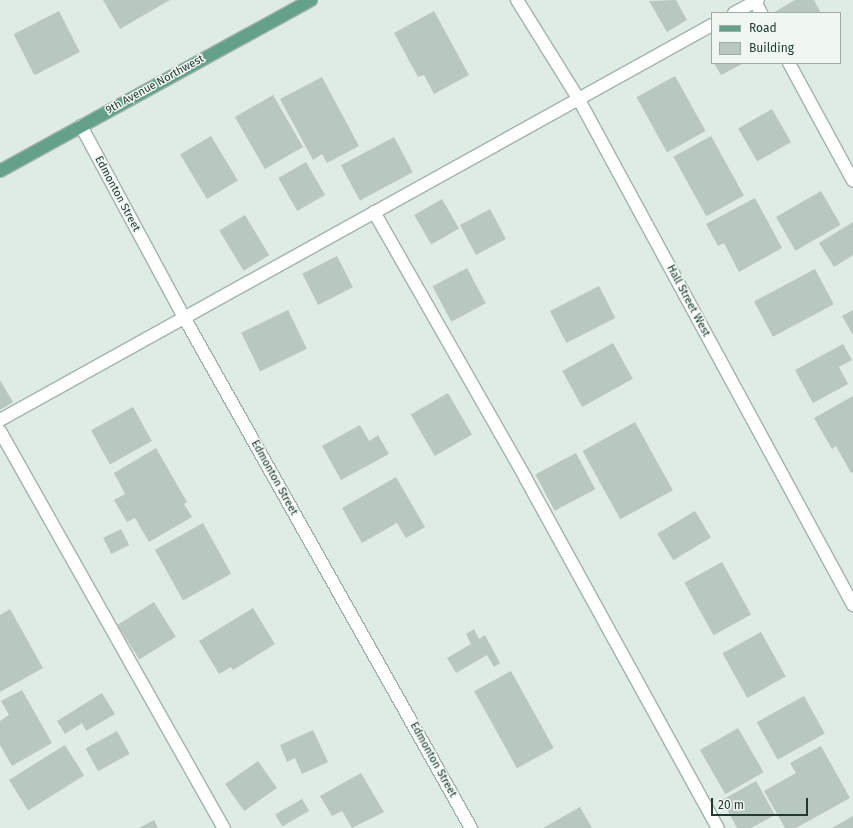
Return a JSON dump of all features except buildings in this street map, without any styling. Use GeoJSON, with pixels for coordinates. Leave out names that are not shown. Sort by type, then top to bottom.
{"type":"FeatureCollection","features":[{"type":"Feature","properties":{"kind":"main road","name":"9th Avenue Northwest"},"geometry":{"type":"LineString","coordinates":[[0,170],[311,0]]}},
{"type":"Feature","properties":{"kind":"street","name":"Hall Street West"},"geometry":{"type":"LineString","coordinates":[[517,0],[578,98],[853,605]]}},
{"type":"Feature","properties":{"kind":"street"},"geometry":{"type":"LineString","coordinates":[[736,12],[756,1],[761,12]]}},
{"type":"Feature","properties":{"kind":"street"},"geometry":{"type":"LineString","coordinates":[[0,420],[711,26]]}},
{"type":"Feature","properties":{"kind":"street"},"geometry":{"type":"LineString","coordinates":[[790,64],[853,181]]}},
{"type":"Feature","properties":{"kind":"street","name":"Edmonton Street"},"geometry":{"type":"LineString","coordinates":[[80,126],[184,319],[471,828]]}},
{"type":"Feature","properties":{"kind":"street"},"geometry":{"type":"LineString","coordinates":[[374,212],[526,479],[718,828]]}},
{"type":"Feature","properties":{"kind":"street"},"geometry":{"type":"LineString","coordinates":[[0,431],[224,828]]}}]}
